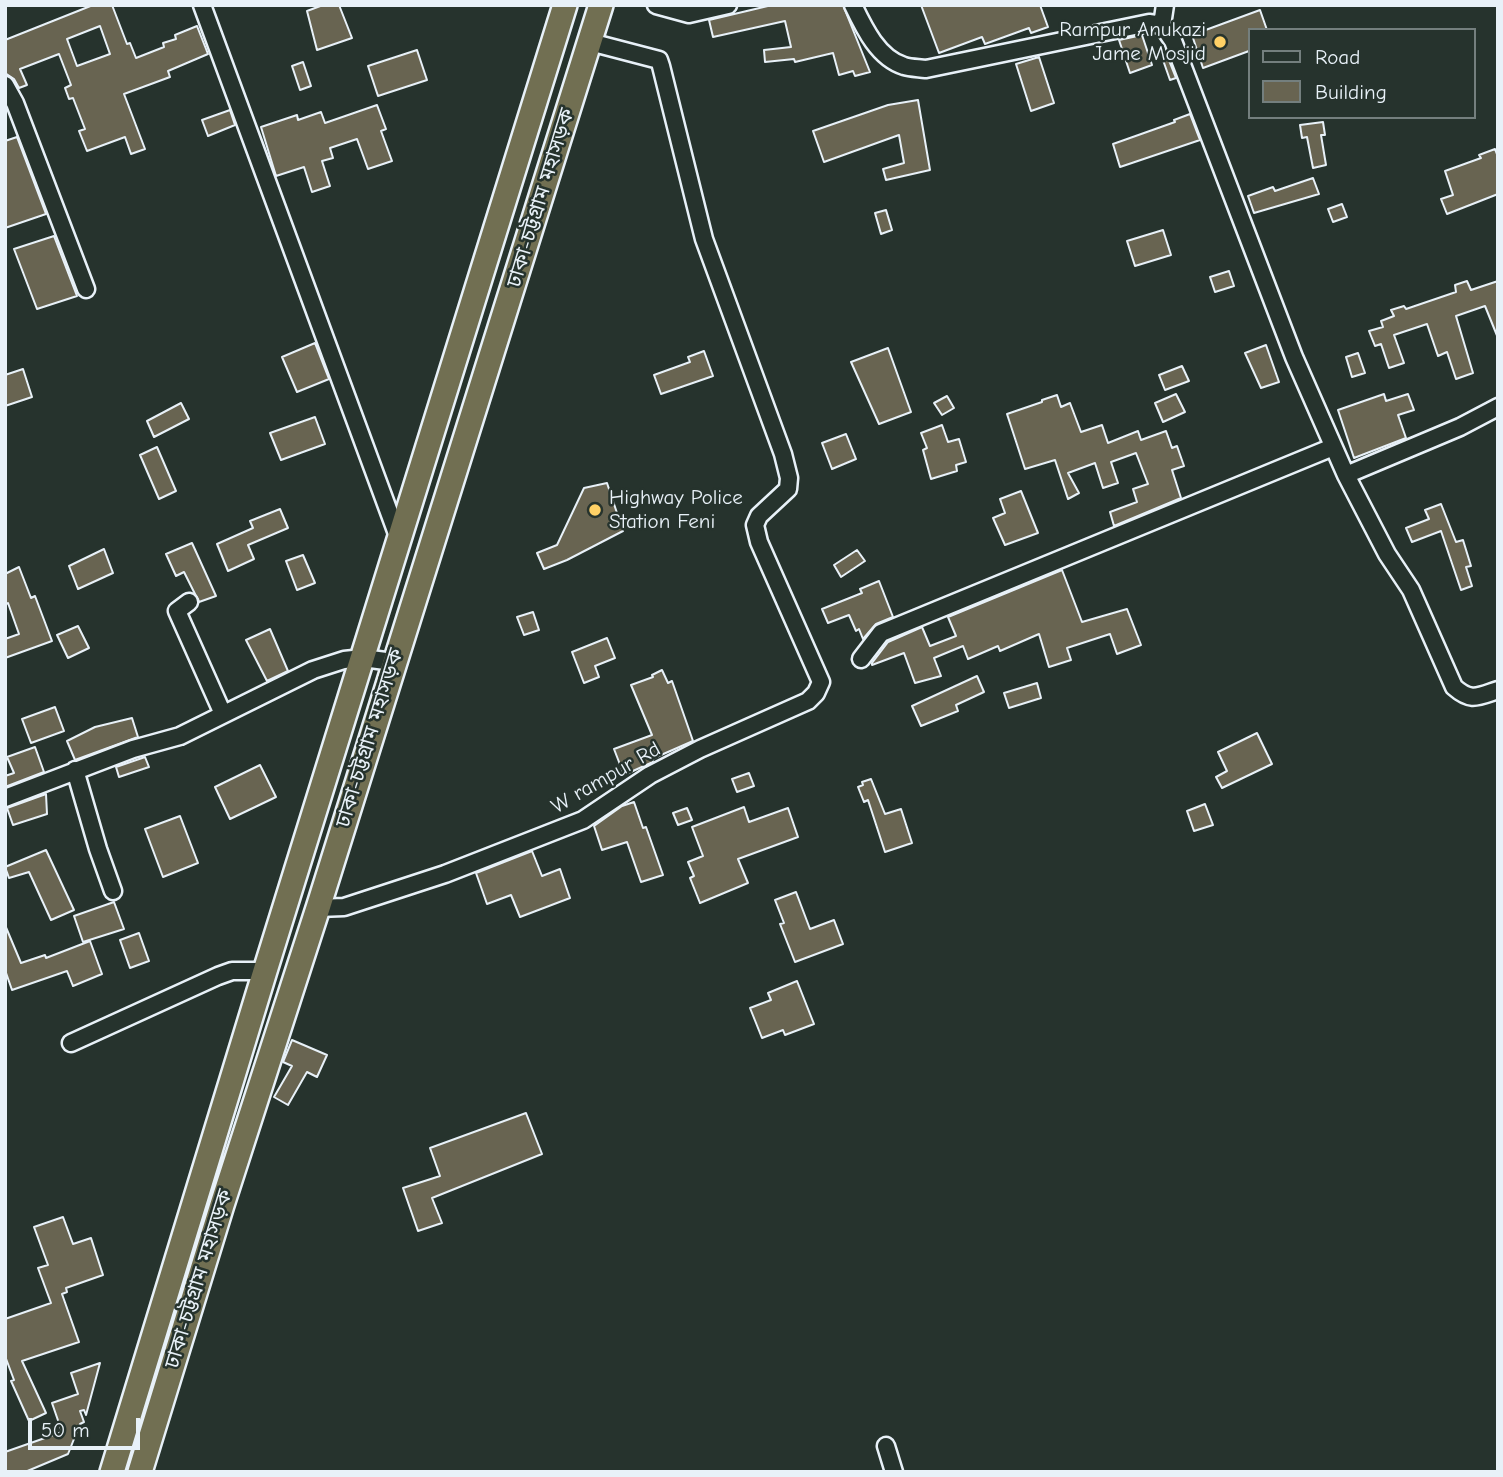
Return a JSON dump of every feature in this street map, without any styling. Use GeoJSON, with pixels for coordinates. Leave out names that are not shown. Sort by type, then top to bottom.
{"type":"FeatureCollection","features":[{"type":"Feature","properties":{"kind":"highway","name":"ঢাকা-চট্টগ্রাম মহাসড়ক"},"geometry":{"type":"LineString","coordinates":[[112,1472],[565,5]]}},
{"type":"Feature","properties":{"kind":"highway","name":"ঢাকা-চট্টগ্রাম মহাসড়ক"},"geometry":{"type":"LineString","coordinates":[[140,1472],[601,5]]}},
{"type":"Feature","properties":{"kind":"street"},"geometry":{"type":"LineString","coordinates":[[202,5],[399,539]]}},
{"type":"Feature","properties":{"kind":"street"},"geometry":{"type":"LineString","coordinates":[[656,5],[689,14],[727,5]]}},
{"type":"Feature","properties":{"kind":"street"},"geometry":{"type":"LineString","coordinates":[[853,5],[864,28],[886,56],[904,66],[926,69],[1149,23],[1162,25]]}},
{"type":"Feature","properties":{"kind":"street"},"geometry":{"type":"LineString","coordinates":[[1165,5],[1162,25],[1173,41],[1294,357],[1346,475],[1387,554],[1411,590],[1454,687],[1463,695],[1473,698],[1498,690]]}},
{"type":"Feature","properties":{"kind":"street","name":"W rampur Rd"},"geometry":{"type":"LineString","coordinates":[[318,908],[344,907],[445,874],[583,820],[650,775],[700,749],[808,701],[821,682],[755,525],[759,516],[788,489],[786,466],[704,239],[659,60],[590,42]]}},
{"type":"Feature","properties":{"kind":"street"},"geometry":{"type":"LineString","coordinates":[[5,85],[86,289]]}},
{"type":"Feature","properties":{"kind":"street"},"geometry":{"type":"LineString","coordinates":[[1346,475],[1460,427],[1498,407]]}},
{"type":"Feature","properties":{"kind":"street"},"geometry":{"type":"LineString","coordinates":[[862,659],[881,633],[1333,447]]}},
{"type":"Feature","properties":{"kind":"street"},"geometry":{"type":"LineString","coordinates":[[189,602],[177,611],[223,714]]}},
{"type":"Feature","properties":{"kind":"street"},"geometry":{"type":"LineString","coordinates":[[5,798],[133,749],[180,736],[313,670],[344,660],[363,658],[393,662]]}},
{"type":"Feature","properties":{"kind":"street"},"geometry":{"type":"LineString","coordinates":[[75,770],[113,891]]}},
{"type":"Feature","properties":{"kind":"street"},"geometry":{"type":"LineString","coordinates":[[71,1043],[225,974],[265,971]]}},
{"type":"Feature","properties":{"kind":"street"},"geometry":{"type":"LineString","coordinates":[[886,1446],[894,1472]]}},
{"type":"Feature","properties":{"kind":"building"},"geometry":{"type":"Polygon","coordinates":[[[93,5],[112,5],[127,44],[130,43],[136,58],[164,47],[163,43],[176,39],[175,35],[197,26],[208,54],[168,71],[170,77],[124,94],[145,149],[131,154],[125,137],[87,151],[79,131],[85,129],[73,98],[69,99],[65,88],[71,85],[59,54],[20,69],[27,85],[19,88],[14,79],[5,73],[5,40],[93,5]],[[100,26],[67,39],[77,66],[110,54],[100,26]]]}},
{"type":"Feature","properties":{"kind":"building"},"geometry":{"type":"Polygon","coordinates":[[[323,5],[339,5],[352,38],[317,50],[307,11],[323,5]]]}},
{"type":"Feature","properties":{"kind":"building"},"geometry":{"type":"Polygon","coordinates":[[[772,5],[843,5],[870,72],[855,76],[853,71],[839,75],[833,53],[795,62],[794,59],[765,62],[764,50],[791,47],[785,21],[713,37],[709,20],[772,5]]]}},
{"type":"Feature","properties":{"kind":"building"},"geometry":{"type":"Polygon","coordinates":[[[921,5],[1040,5],[1048,27],[1031,33],[1029,28],[985,44],[982,37],[939,53],[921,5]]]}},
{"type":"Feature","properties":{"kind":"building","name":"Rampur Anukazi Jame Mosjid"},"geometry":{"type":"Polygon","coordinates":[[[1260,10],[1266,28],[1248,28],[1248,51],[1203,68],[1192,35],[1260,10]]]}},
{"type":"Feature","properties":{"kind":"building"},"geometry":{"type":"Polygon","coordinates":[[[1142,35],[1152,65],[1130,73],[1119,40],[1142,35]]]}},
{"type":"Feature","properties":{"kind":"building"},"geometry":{"type":"Polygon","coordinates":[[[417,50],[427,80],[378,96],[368,66],[417,50]]]}},
{"type":"Feature","properties":{"kind":"building"},"geometry":{"type":"Polygon","coordinates":[[[1039,57],[1054,103],[1031,111],[1016,64],[1039,57]]]}},
{"type":"Feature","properties":{"kind":"building"},"geometry":{"type":"Polygon","coordinates":[[[1168,58],[1176,78],[1170,80],[1163,60],[1168,58]]]}},
{"type":"Feature","properties":{"kind":"building"},"geometry":{"type":"Polygon","coordinates":[[[303,62],[311,86],[300,90],[292,66],[303,62]]]}},
{"type":"Feature","properties":{"kind":"building"},"geometry":{"type":"Polygon","coordinates":[[[918,100],[930,170],[886,180],[883,169],[904,163],[899,135],[824,162],[813,131],[888,105],[918,100]]]}},
{"type":"Feature","properties":{"kind":"building"},"geometry":{"type":"Polygon","coordinates":[[[377,105],[386,129],[381,131],[392,161],[368,169],[357,139],[330,148],[333,158],[322,161],[330,186],[312,192],[304,167],[276,176],[261,127],[297,115],[298,120],[321,112],[325,123],[377,105]]]}},
{"type":"Feature","properties":{"kind":"building"},"geometry":{"type":"Polygon","coordinates":[[[230,110],[235,125],[208,136],[202,120],[230,110]]]}},
{"type":"Feature","properties":{"kind":"building"},"geometry":{"type":"Polygon","coordinates":[[[1190,114],[1200,140],[1120,167],[1113,144],[1190,114]]]}},
{"type":"Feature","properties":{"kind":"building"},"geometry":{"type":"Polygon","coordinates":[[[1323,122],[1325,135],[1321,135],[1326,165],[1313,168],[1307,137],[1302,138],[1300,125],[1323,122]]]}},
{"type":"Feature","properties":{"kind":"building"},"geometry":{"type":"Polygon","coordinates":[[[17,137],[46,214],[5,228],[5,141],[17,137]]]}},
{"type":"Feature","properties":{"kind":"building"},"geometry":{"type":"Polygon","coordinates":[[[1495,149],[1498,157],[1498,194],[1447,214],[1441,199],[1453,195],[1445,171],[1481,158],[1479,155],[1495,149]]]}},
{"type":"Feature","properties":{"kind":"building"},"geometry":{"type":"Polygon","coordinates":[[[1313,178],[1319,194],[1254,213],[1248,196],[1273,187],[1275,191],[1313,178]]]}},
{"type":"Feature","properties":{"kind":"building"},"geometry":{"type":"Polygon","coordinates":[[[1342,204],[1347,217],[1333,222],[1328,209],[1342,204]]]}},
{"type":"Feature","properties":{"kind":"building"},"geometry":{"type":"Polygon","coordinates":[[[886,210],[892,230],[881,234],[875,213],[886,210]]]}},
{"type":"Feature","properties":{"kind":"building"},"geometry":{"type":"Polygon","coordinates":[[[1163,230],[1171,255],[1135,266],[1127,241],[1163,230]]]}},
{"type":"Feature","properties":{"kind":"building"},"geometry":{"type":"Polygon","coordinates":[[[54,236],[77,296],[37,309],[14,249],[54,236]]]}},
{"type":"Feature","properties":{"kind":"building"},"geometry":{"type":"Polygon","coordinates":[[[1229,271],[1234,286],[1215,292],[1210,277],[1229,271]]]}},
{"type":"Feature","properties":{"kind":"building"},"geometry":{"type":"Polygon","coordinates":[[[1467,281],[1471,290],[1498,281],[1498,338],[1485,306],[1456,316],[1473,373],[1456,379],[1447,352],[1438,356],[1427,324],[1394,335],[1404,363],[1389,368],[1381,344],[1375,346],[1369,331],[1383,327],[1381,321],[1394,316],[1391,310],[1404,306],[1406,309],[1456,292],[1455,285],[1467,281]]]}},
{"type":"Feature","properties":{"kind":"building"},"geometry":{"type":"Polygon","coordinates":[[[315,343],[329,379],[297,392],[282,357],[315,343]]]}},
{"type":"Feature","properties":{"kind":"building"},"geometry":{"type":"Polygon","coordinates":[[[1266,345],[1279,382],[1261,388],[1245,353],[1266,345]]]}},
{"type":"Feature","properties":{"kind":"building"},"geometry":{"type":"Polygon","coordinates":[[[888,348],[911,412],[879,424],[851,362],[888,348]]]}},
{"type":"Feature","properties":{"kind":"building"},"geometry":{"type":"Polygon","coordinates":[[[704,351],[713,376],[661,394],[654,375],[690,362],[688,357],[704,351]]]}},
{"type":"Feature","properties":{"kind":"building"},"geometry":{"type":"Polygon","coordinates":[[[1358,353],[1365,373],[1352,377],[1346,357],[1358,353]]]}},
{"type":"Feature","properties":{"kind":"building"},"geometry":{"type":"Polygon","coordinates":[[[1182,366],[1189,381],[1165,390],[1159,375],[1182,366]]]}},
{"type":"Feature","properties":{"kind":"building"},"geometry":{"type":"Polygon","coordinates":[[[23,369],[32,397],[5,406],[5,375],[23,369]]]}},
{"type":"Feature","properties":{"kind":"building"},"geometry":{"type":"Polygon","coordinates":[[[1176,394],[1185,412],[1163,422],[1155,403],[1176,394]]]}},
{"type":"Feature","properties":{"kind":"building"},"geometry":{"type":"Polygon","coordinates":[[[1384,394],[1386,401],[1408,394],[1414,410],[1398,415],[1406,438],[1354,458],[1338,410],[1384,394]]]}},
{"type":"Feature","properties":{"kind":"building"},"geometry":{"type":"Polygon","coordinates":[[[1057,395],[1061,407],[1070,403],[1081,432],[1102,425],[1108,443],[1138,431],[1141,440],[1166,431],[1172,448],[1177,446],[1184,466],[1172,470],[1181,498],[1114,526],[1110,512],[1137,502],[1133,489],[1148,484],[1136,453],[1111,462],[1118,483],[1103,488],[1095,463],[1068,473],[1079,493],[1068,499],[1055,460],[1025,469],[1007,414],[1057,395]]]}},
{"type":"Feature","properties":{"kind":"building"},"geometry":{"type":"Polygon","coordinates":[[[947,396],[954,408],[942,415],[934,403],[947,396]]]}},
{"type":"Feature","properties":{"kind":"building"},"geometry":{"type":"Polygon","coordinates":[[[181,403],[189,419],[154,437],[147,421],[181,403]]]}},
{"type":"Feature","properties":{"kind":"building"},"geometry":{"type":"Polygon","coordinates":[[[315,417],[325,444],[281,460],[270,433],[315,417]]]}},
{"type":"Feature","properties":{"kind":"building"},"geometry":{"type":"Polygon","coordinates":[[[942,425],[948,442],[959,439],[966,462],[956,465],[957,471],[931,479],[923,450],[927,448],[921,433],[942,425]]]}},
{"type":"Feature","properties":{"kind":"building"},"geometry":{"type":"Polygon","coordinates":[[[846,434],[856,459],[832,469],[822,443],[846,434]]]}},
{"type":"Feature","properties":{"kind":"building"},"geometry":{"type":"Polygon","coordinates":[[[157,447],[176,491],[159,499],[140,455],[157,447]]]}},
{"type":"Feature","properties":{"kind":"building","name":"Highway Police Station Feni"},"geometry":{"type":"Polygon","coordinates":[[[607,483],[623,531],[544,569],[537,553],[557,545],[584,488],[607,483]]]}},
{"type":"Feature","properties":{"kind":"building"},"geometry":{"type":"Polygon","coordinates":[[[1021,491],[1038,533],[1005,545],[993,518],[1005,513],[1000,499],[1021,491]]]}},
{"type":"Feature","properties":{"kind":"building"},"geometry":{"type":"Polygon","coordinates":[[[1441,504],[1456,542],[1463,540],[1471,566],[1466,567],[1472,586],[1461,590],[1441,531],[1412,542],[1406,528],[1429,519],[1425,510],[1441,504]]]}},
{"type":"Feature","properties":{"kind":"building"},"geometry":{"type":"Polygon","coordinates":[[[280,509],[288,528],[248,545],[254,559],[228,571],[217,544],[253,528],[250,521],[280,509]]]}},
{"type":"Feature","properties":{"kind":"building"},"geometry":{"type":"Polygon","coordinates":[[[192,543],[216,596],[199,602],[184,572],[176,576],[166,554],[192,543]]]}},
{"type":"Feature","properties":{"kind":"building"},"geometry":{"type":"Polygon","coordinates":[[[104,549],[113,573],[78,589],[69,566],[104,549]]]}},
{"type":"Feature","properties":{"kind":"building"},"geometry":{"type":"Polygon","coordinates":[[[857,550],[865,561],[841,577],[834,565],[857,550]]]}},
{"type":"Feature","properties":{"kind":"building"},"geometry":{"type":"Polygon","coordinates":[[[303,555],[315,583],[297,590],[286,561],[303,555]]]}},
{"type":"Feature","properties":{"kind":"building"},"geometry":{"type":"Polygon","coordinates":[[[19,567],[31,598],[35,596],[52,641],[5,658],[5,639],[19,634],[8,603],[5,605],[5,574],[19,567]]]}},
{"type":"Feature","properties":{"kind":"building"},"geometry":{"type":"Polygon","coordinates":[[[1062,570],[1082,622],[1127,609],[1141,645],[1117,654],[1110,634],[1067,648],[1071,660],[1049,667],[1039,634],[1000,651],[998,646],[968,659],[963,646],[934,658],[941,676],[915,683],[904,653],[872,665],[888,642],[922,627],[930,646],[956,636],[948,617],[1062,570]]]}},
{"type":"Feature","properties":{"kind":"building"},"geometry":{"type":"Polygon","coordinates":[[[879,581],[893,617],[876,624],[863,639],[849,615],[828,623],[822,609],[862,593],[860,589],[879,581]]]}},
{"type":"Feature","properties":{"kind":"building"},"geometry":{"type":"Polygon","coordinates":[[[533,612],[539,630],[524,635],[517,617],[533,612]]]}},
{"type":"Feature","properties":{"kind":"building"},"geometry":{"type":"Polygon","coordinates":[[[78,626],[89,648],[68,658],[57,635],[78,626]]]}},
{"type":"Feature","properties":{"kind":"building"},"geometry":{"type":"Polygon","coordinates":[[[270,629],[288,671],[267,681],[246,640],[270,629]]]}},
{"type":"Feature","properties":{"kind":"building"},"geometry":{"type":"Polygon","coordinates":[[[607,638],[615,658],[595,666],[599,677],[584,683],[572,652],[607,638]]]}},
{"type":"Feature","properties":{"kind":"building"},"geometry":{"type":"Polygon","coordinates":[[[662,670],[668,683],[672,681],[693,741],[624,775],[614,749],[652,735],[631,685],[653,677],[652,675],[662,670]]]}},
{"type":"Feature","properties":{"kind":"building"},"geometry":{"type":"Polygon","coordinates":[[[977,676],[984,692],[956,705],[958,711],[921,726],[912,706],[977,676]]]}},
{"type":"Feature","properties":{"kind":"building"},"geometry":{"type":"Polygon","coordinates":[[[1037,683],[1041,698],[1009,708],[1004,693],[1037,683]]]}},
{"type":"Feature","properties":{"kind":"building"},"geometry":{"type":"Polygon","coordinates":[[[55,707],[64,731],[31,743],[22,719],[55,707]]]}},
{"type":"Feature","properties":{"kind":"building"},"geometry":{"type":"Polygon","coordinates":[[[132,718],[138,737],[75,760],[67,741],[95,727],[132,718]]]}},
{"type":"Feature","properties":{"kind":"building"},"geometry":{"type":"Polygon","coordinates":[[[1257,733],[1272,764],[1222,788],[1216,777],[1227,771],[1218,752],[1257,733]]]}},
{"type":"Feature","properties":{"kind":"building"},"geometry":{"type":"Polygon","coordinates":[[[35,747],[44,772],[5,787],[5,776],[14,773],[7,757],[35,747]]]}},
{"type":"Feature","properties":{"kind":"building"},"geometry":{"type":"Polygon","coordinates":[[[145,757],[149,767],[119,777],[116,767],[145,757]]]}},
{"type":"Feature","properties":{"kind":"building"},"geometry":{"type":"Polygon","coordinates":[[[260,765],[276,797],[230,819],[215,787],[260,765]]]}},
{"type":"Feature","properties":{"kind":"building"},"geometry":{"type":"Polygon","coordinates":[[[749,773],[754,786],[737,792],[732,779],[749,773]]]}},
{"type":"Feature","properties":{"kind":"building"},"geometry":{"type":"Polygon","coordinates":[[[871,779],[885,814],[901,809],[912,843],[885,852],[868,800],[864,802],[858,787],[863,785],[862,782],[871,779]]]}},
{"type":"Feature","properties":{"kind":"building"},"geometry":{"type":"Polygon","coordinates":[[[46,794],[47,814],[13,825],[7,808],[46,794]]]}},
{"type":"Feature","properties":{"kind":"building"},"geometry":{"type":"Polygon","coordinates":[[[634,802],[663,875],[641,882],[627,842],[602,850],[594,826],[622,806],[634,802]]]}},
{"type":"Feature","properties":{"kind":"building"},"geometry":{"type":"Polygon","coordinates":[[[1205,804],[1213,825],[1194,831],[1187,811],[1205,804]]]}},
{"type":"Feature","properties":{"kind":"building"},"geometry":{"type":"Polygon","coordinates":[[[744,807],[749,822],[788,808],[798,837],[738,859],[748,883],[700,903],[690,878],[694,876],[688,862],[703,856],[692,827],[744,807]]]}},
{"type":"Feature","properties":{"kind":"building"},"geometry":{"type":"Polygon","coordinates":[[[687,808],[692,820],[678,825],[673,813],[687,808]]]}},
{"type":"Feature","properties":{"kind":"building"},"geometry":{"type":"Polygon","coordinates":[[[180,816],[198,863],[163,877],[145,829],[180,816]]]}},
{"type":"Feature","properties":{"kind":"building"},"geometry":{"type":"Polygon","coordinates":[[[46,850],[74,910],[51,920],[29,872],[9,878],[5,867],[46,850]]]}},
{"type":"Feature","properties":{"kind":"building"},"geometry":{"type":"Polygon","coordinates":[[[532,851],[542,876],[560,869],[570,898],[520,917],[511,895],[487,904],[476,873],[532,851]]]}},
{"type":"Feature","properties":{"kind":"building"},"geometry":{"type":"Polygon","coordinates":[[[796,892],[810,929],[834,920],[843,944],[795,962],[780,924],[784,923],[775,900],[796,892]]]}},
{"type":"Feature","properties":{"kind":"building"},"geometry":{"type":"Polygon","coordinates":[[[114,902],[124,929],[83,942],[74,916],[114,902]]]}},
{"type":"Feature","properties":{"kind":"building"},"geometry":{"type":"Polygon","coordinates":[[[5,925],[21,963],[45,955],[46,958],[90,941],[102,974],[73,986],[67,971],[12,990],[5,970],[5,925]]]}},
{"type":"Feature","properties":{"kind":"building"},"geometry":{"type":"Polygon","coordinates":[[[139,933],[149,961],[130,968],[120,940],[139,933]]]}},
{"type":"Feature","properties":{"kind":"building"},"geometry":{"type":"Polygon","coordinates":[[[797,981],[814,1024],[785,1035],[783,1030],[762,1038],[750,1008],[771,1000],[768,993],[797,981]]]}},
{"type":"Feature","properties":{"kind":"building"},"geometry":{"type":"Polygon","coordinates":[[[292,1040],[327,1055],[317,1077],[307,1072],[288,1105],[274,1097],[292,1066],[283,1062],[292,1040]]]}},
{"type":"Feature","properties":{"kind":"building"},"geometry":{"type":"Polygon","coordinates":[[[526,1113],[542,1154],[432,1198],[442,1223],[418,1231],[403,1188],[440,1176],[430,1148],[526,1113]]]}},
{"type":"Feature","properties":{"kind":"building"},"geometry":{"type":"Polygon","coordinates":[[[63,1217],[73,1244],[91,1238],[103,1275],[66,1288],[67,1292],[62,1294],[79,1342],[22,1361],[46,1413],[29,1421],[11,1381],[14,1380],[5,1356],[5,1319],[51,1303],[38,1268],[48,1265],[34,1227],[63,1217]]]}},
{"type":"Feature","properties":{"kind":"building"},"geometry":{"type":"Polygon","coordinates":[[[100,1363],[86,1415],[84,1410],[80,1411],[84,1422],[80,1424],[68,1454],[25,1472],[5,1472],[5,1452],[62,1432],[52,1403],[78,1394],[71,1373],[100,1363]]]}},
{"type":"Feature","properties":{"kind":"place","name":"Rampur Anukazi Jame Mosjid"},"geometry":{"type":"Point","coordinates":[1220,42]}},
{"type":"Feature","properties":{"kind":"place","name":"Highway Police Station Feni"},"geometry":{"type":"Point","coordinates":[595,510]}}]}
